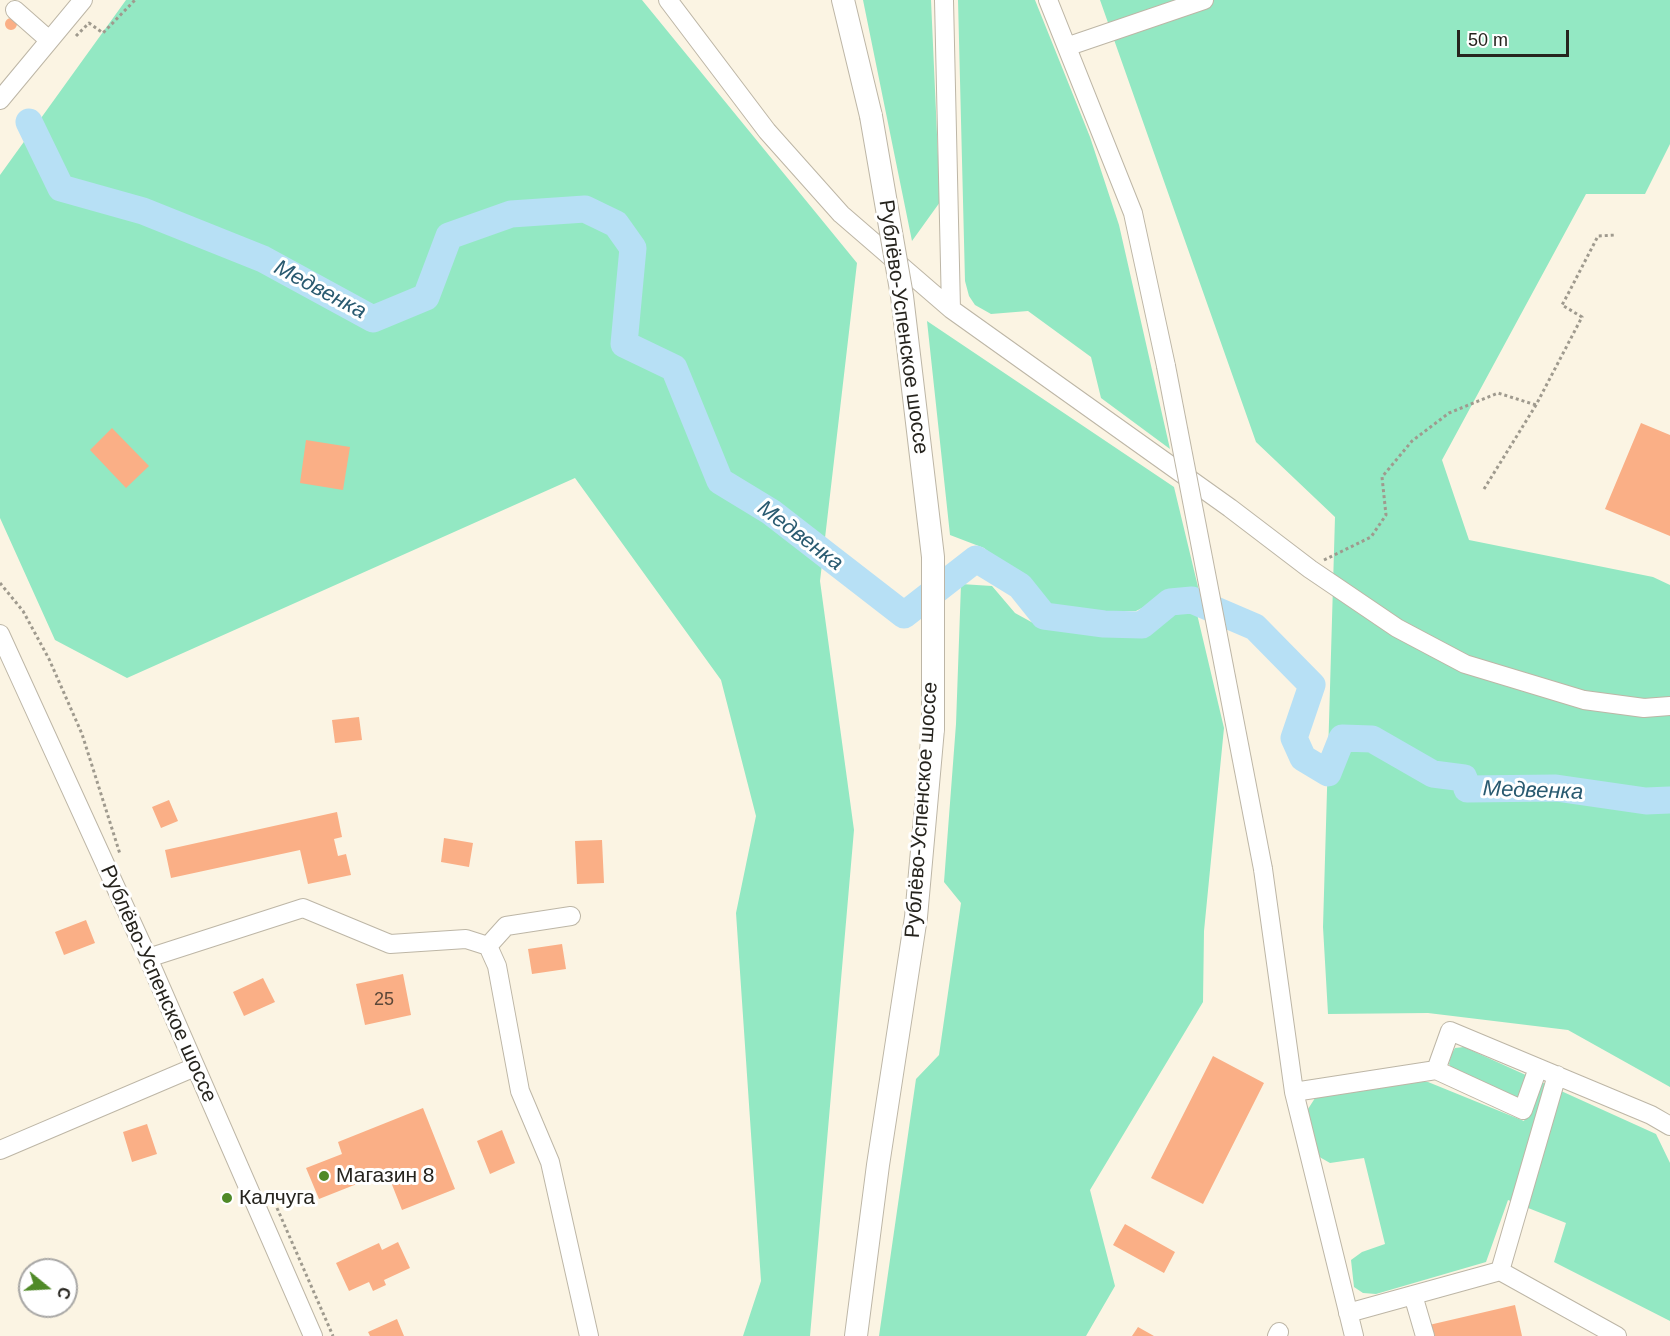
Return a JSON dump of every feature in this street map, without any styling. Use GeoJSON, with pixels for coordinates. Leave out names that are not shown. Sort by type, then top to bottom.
{"type":"FeatureCollection","features":[{"type":"Feature","properties":{"kind":"main road","name":"Рублёво-Успенское шоссе"},"geometry":{"type":"LineString","coordinates":[[843,0],[871,116],[902,296],[933,557],[933,729],[916,917],[878,1166],[856,1336]]}},
{"type":"Feature","properties":{"kind":"street"},"geometry":{"type":"LineString","coordinates":[[0,100],[83,0]]}},
{"type":"Feature","properties":{"kind":"street"},"geometry":{"type":"LineString","coordinates":[[668,0],[767,131],[841,214],[951,309],[1230,508],[1310,569],[1397,628],[1465,664],[1584,700],[1644,708],[1670,706]]}},
{"type":"Feature","properties":{"kind":"street"},"geometry":{"type":"LineString","coordinates":[[944,0],[951,309]]}},
{"type":"Feature","properties":{"kind":"street"},"geometry":{"type":"LineString","coordinates":[[1048,0],[1069,46],[1133,213],[1166,366],[1263,869],[1294,1092],[1354,1336]]}},
{"type":"Feature","properties":{"kind":"street"},"geometry":{"type":"LineString","coordinates":[[1069,46],[1204,0]]}},
{"type":"Feature","properties":{"kind":"street"},"geometry":{"type":"LineString","coordinates":[[15,10],[49,40]]}},
{"type":"Feature","properties":{"kind":"street","name":"Рублёво-Успенское шоссе"},"geometry":{"type":"LineString","coordinates":[[0,634],[148,958],[313,1336]]}},
{"type":"Feature","properties":{"kind":"street"},"geometry":{"type":"LineString","coordinates":[[148,958],[303,908],[390,945],[466,939],[488,946],[497,966],[520,1091],[550,1162],[589,1336]]}},
{"type":"Feature","properties":{"kind":"street"},"geometry":{"type":"LineString","coordinates":[[488,946],[506,926],[571,916]]}},
{"type":"Feature","properties":{"kind":"street"},"geometry":{"type":"LineString","coordinates":[[1436,1070],[1450,1031],[1651,1115],[1670,1126]]}},
{"type":"Feature","properties":{"kind":"street"},"geometry":{"type":"LineString","coordinates":[[0,1150],[195,1067]]}},
{"type":"Feature","properties":{"kind":"street"},"geometry":{"type":"LineString","coordinates":[[1294,1092],[1436,1070],[1523,1110],[1538,1068]]}},
{"type":"Feature","properties":{"kind":"street"},"geometry":{"type":"LineString","coordinates":[[1500,1270],[1557,1076]]}},
{"type":"Feature","properties":{"kind":"street"},"geometry":{"type":"LineString","coordinates":[[1348,1313],[1500,1270],[1617,1336]]}},
{"type":"Feature","properties":{"kind":"street"},"geometry":{"type":"LineString","coordinates":[[1413,1295],[1425,1336]]}},
{"type":"Feature","properties":{"kind":"path"},"geometry":{"type":"LineString","coordinates":[[75,37],[89,23],[104,33],[135,0]]}},
{"type":"Feature","properties":{"kind":"path"},"geometry":{"type":"LineString","coordinates":[[1484,489],[1582,316],[1562,305],[1598,236],[1616,235]]}},
{"type":"Feature","properties":{"kind":"path"},"geometry":{"type":"LineString","coordinates":[[1310,569],[1344,548],[1371,537],[1386,515],[1382,477],[1412,441],[1449,413],[1498,393],[1534,404]]}},
{"type":"Feature","properties":{"kind":"path"},"geometry":{"type":"LineString","coordinates":[[0,583],[23,611],[49,659],[82,734],[120,855]]}},
{"type":"Feature","properties":{"kind":"path"},"geometry":{"type":"LineString","coordinates":[[276,1207],[333,1336]]}},
{"type":"Feature","properties":{"kind":"green space"},"geometry":{"type":"Polygon","coordinates":[[[126,0],[642,0],[857,263],[820,581],[854,830],[810,1336],[743,1336],[761,1281],[736,913],[756,816],[721,680],[575,478],[127,678],[55,640],[0,518],[0,175],[126,0]]]}},
{"type":"Feature","properties":{"kind":"green space"},"geometry":{"type":"Polygon","coordinates":[[[863,0],[931,0],[940,202],[912,241],[863,0]]]}},
{"type":"Feature","properties":{"kind":"green space"},"geometry":{"type":"Polygon","coordinates":[[[958,0],[1035,0],[1090,137],[1119,225],[1170,449],[1101,398],[1091,357],[1028,311],[991,314],[975,305],[969,296],[965,281],[958,0]]]}},
{"type":"Feature","properties":{"kind":"green space"},"geometry":{"type":"Polygon","coordinates":[[[1100,0],[1670,0],[1670,144],[1645,194],[1586,194],[1442,460],[1469,540],[1653,577],[1670,585],[1670,1087],[1568,1030],[1428,1013],[1328,1014],[1323,927],[1335,517],[1256,442],[1100,0]]]}},
{"type":"Feature","properties":{"kind":"green space"},"geometry":{"type":"Polygon","coordinates":[[[927,321],[1174,487],[1199,591],[1170,594],[1136,611],[1056,611],[984,548],[950,535],[927,321]]]}},
{"type":"Feature","properties":{"kind":"green space"},"geometry":{"type":"Polygon","coordinates":[[[961,584],[992,586],[1015,613],[1044,629],[1145,635],[1176,612],[1197,614],[1224,728],[1204,931],[1203,1002],[1090,1190],[1115,1286],[1086,1336],[879,1336],[916,1079],[939,1055],[961,903],[944,882],[956,724],[961,584]]]}},
{"type":"Feature","properties":{"kind":"green space"},"geometry":{"type":"Polygon","coordinates":[[[1464,1047],[1656,1134],[1670,1163],[1670,1321],[1554,1262],[1566,1223],[1508,1200],[1486,1262],[1376,1294],[1363,1293],[1354,1287],[1351,1260],[1362,1252],[1385,1244],[1364,1158],[1330,1163],[1316,1155],[1308,1109],[1317,1095],[1408,1079],[1428,1082],[1524,1121],[1529,1107],[1453,1072],[1449,1064],[1451,1055],[1455,1048],[1464,1047]]]}},
{"type":"Feature","properties":{"kind":"building"},"geometry":{"type":"Polygon","coordinates":[[[11,18],[17,24],[11,30],[5,24],[11,18]]]}},
{"type":"Feature","properties":{"kind":"building"},"geometry":{"type":"Polygon","coordinates":[[[1641,423],[1670,435],[1670,536],[1605,509],[1641,423]]]}},
{"type":"Feature","properties":{"kind":"building"},"geometry":{"type":"Polygon","coordinates":[[[112,428],[149,466],[126,488],[90,450],[112,428]]]}},
{"type":"Feature","properties":{"kind":"building"},"geometry":{"type":"Polygon","coordinates":[[[306,440],[350,447],[343,490],[300,483],[306,440]]]}},
{"type":"Feature","properties":{"kind":"building"},"geometry":{"type":"Polygon","coordinates":[[[359,717],[362,740],[335,743],[332,720],[359,717]]]}},
{"type":"Feature","properties":{"kind":"building"},"geometry":{"type":"Polygon","coordinates":[[[169,800],[178,821],[161,828],[152,807],[169,800]]]}},
{"type":"Feature","properties":{"kind":"building"},"geometry":{"type":"Polygon","coordinates":[[[337,812],[342,837],[334,839],[338,856],[346,854],[351,875],[308,884],[300,850],[171,878],[165,850],[337,812]]]}},
{"type":"Feature","properties":{"kind":"building"},"geometry":{"type":"Polygon","coordinates":[[[444,838],[473,843],[469,867],[441,862],[444,838]]]}},
{"type":"Feature","properties":{"kind":"building"},"geometry":{"type":"Polygon","coordinates":[[[602,840],[604,883],[577,884],[575,841],[602,840]]]}},
{"type":"Feature","properties":{"kind":"building"},"geometry":{"type":"Polygon","coordinates":[[[86,920],[95,943],[64,955],[55,932],[86,920]]]}},
{"type":"Feature","properties":{"kind":"building"},"geometry":{"type":"Polygon","coordinates":[[[562,944],[566,969],[532,974],[528,949],[562,944]]]}},
{"type":"Feature","properties":{"kind":"building"},"geometry":{"type":"Polygon","coordinates":[[[403,974],[411,1015],[365,1025],[356,984],[403,974]]]}},
{"type":"Feature","properties":{"kind":"building"},"geometry":{"type":"Polygon","coordinates":[[[263,978],[275,1002],[244,1016],[233,992],[263,978]]]}},
{"type":"Feature","properties":{"kind":"building"},"geometry":{"type":"Polygon","coordinates":[[[1213,1056],[1264,1083],[1203,1204],[1151,1178],[1213,1056]]]}},
{"type":"Feature","properties":{"kind":"building"},"geometry":{"type":"Polygon","coordinates":[[[423,1108],[455,1189],[402,1210],[387,1172],[319,1199],[306,1168],[342,1154],[338,1142],[423,1108]]]}},
{"type":"Feature","properties":{"kind":"building"},"geometry":{"type":"Polygon","coordinates":[[[147,1124],[157,1154],[132,1162],[123,1132],[147,1124]]]}},
{"type":"Feature","properties":{"kind":"building"},"geometry":{"type":"Polygon","coordinates":[[[502,1130],[515,1163],[490,1174],[477,1141],[502,1130]]]}},
{"type":"Feature","properties":{"kind":"building"},"geometry":{"type":"Polygon","coordinates":[[[1125,1224],[1175,1252],[1164,1273],[1113,1245],[1125,1224]]]}},
{"type":"Feature","properties":{"kind":"building"},"geometry":{"type":"Polygon","coordinates":[[[398,1242],[410,1268],[384,1280],[386,1285],[373,1291],[369,1282],[349,1291],[336,1263],[379,1243],[382,1250],[398,1242]]]}},
{"type":"Feature","properties":{"kind":"building"},"geometry":{"type":"Polygon","coordinates":[[[1515,1305],[1522,1336],[1431,1336],[1429,1325],[1515,1305]]]}},
{"type":"Feature","properties":{"kind":"building"},"geometry":{"type":"Polygon","coordinates":[[[397,1319],[404,1336],[370,1336],[368,1332],[397,1319]]]}},
{"type":"Feature","properties":{"kind":"building"},"geometry":{"type":"Polygon","coordinates":[[[1138,1327],[1154,1336],[1132,1336],[1138,1327]]]}},
{"type":"Feature","properties":{"kind":"waterway","name":"Медвенка"},"geometry":{"type":"LineString","coordinates":[[29,122],[61,188],[143,211],[263,259],[373,319],[426,297],[449,236],[511,214],[585,209],[616,224],[633,248],[624,344],[674,368],[720,481],[771,512],[904,615],[976,559],[1020,586],[1044,616],[1104,624],[1142,625],[1170,602],[1192,600],[1255,627],[1312,685],[1294,738],[1303,758],[1328,773],[1342,738],[1372,739],[1433,774],[1464,778],[1467,789],[1556,788],[1646,801],[1670,800]]}},
{"type":"Feature","properties":{"kind":"place","name":"Магазин 8"},"geometry":{"type":"Point","coordinates":[324,1176]}},
{"type":"Feature","properties":{"kind":"place","name":"Калчуга"},"geometry":{"type":"Point","coordinates":[227,1198]}}]}
